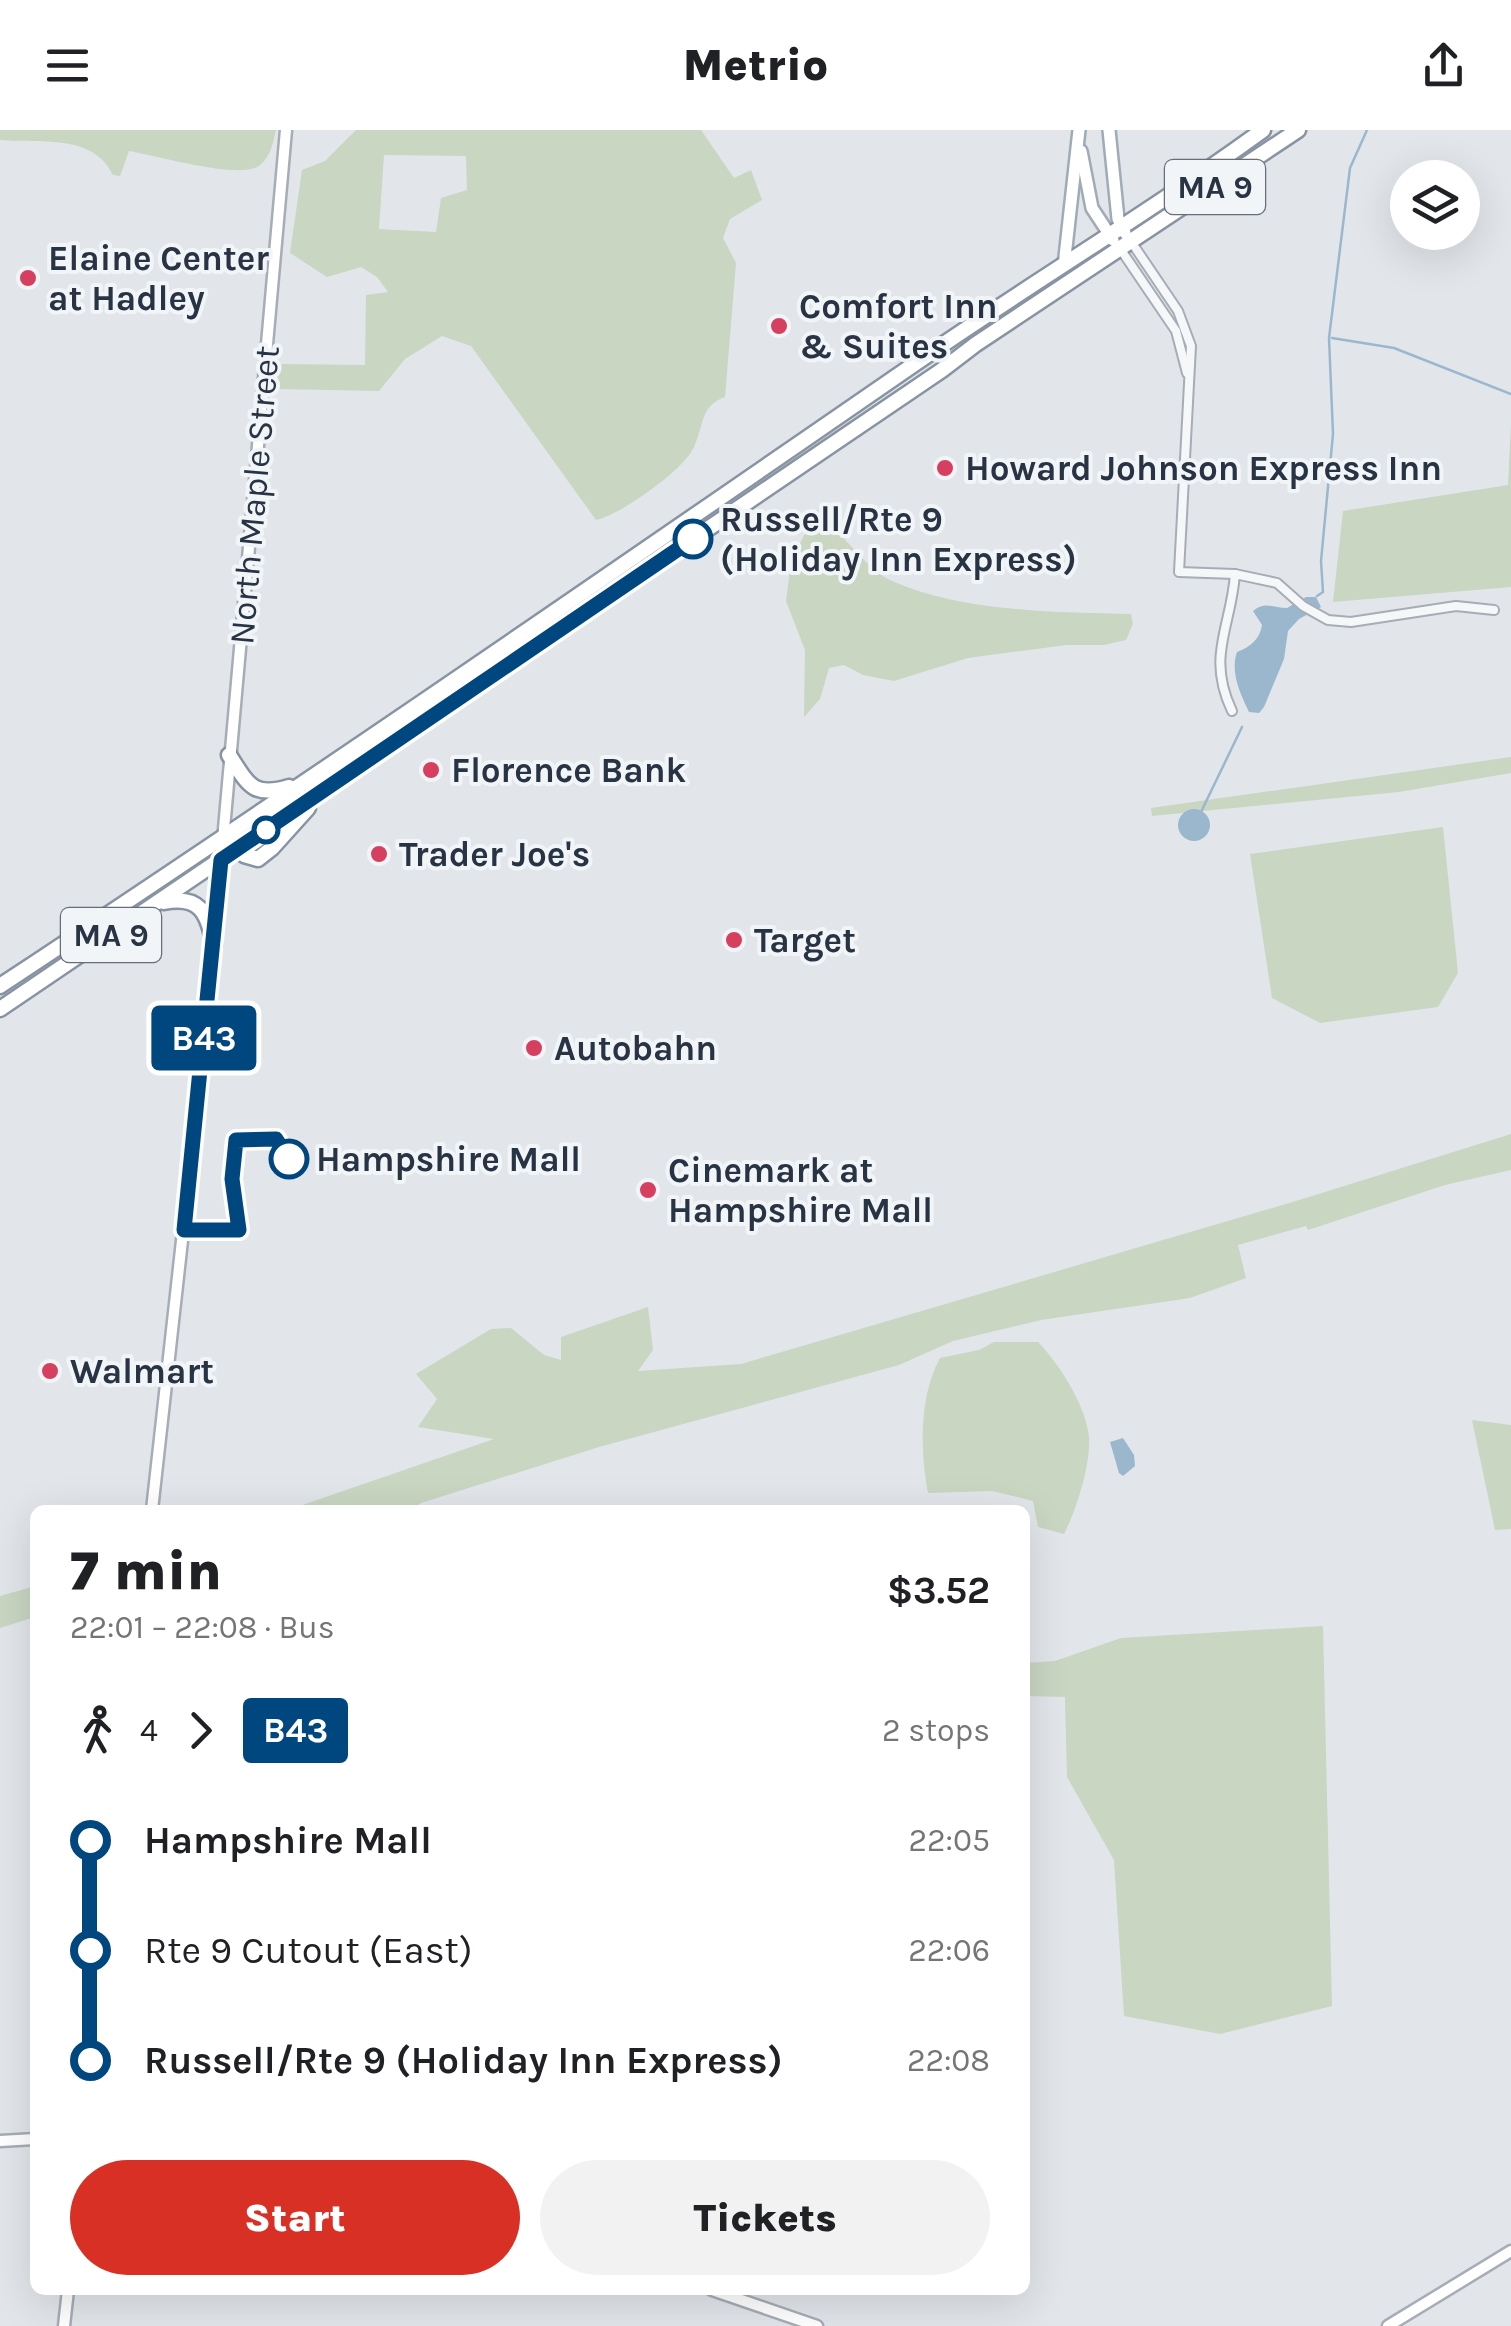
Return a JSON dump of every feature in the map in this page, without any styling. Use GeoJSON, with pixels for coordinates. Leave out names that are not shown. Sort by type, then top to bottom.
{"type":"FeatureCollection","features":[{"type":"Feature","properties":{"kind":"highway","name":"MA 9"},"geometry":{"type":"LineString","coordinates":[[0,1008],[332,784],[1120,238],[1263,130]]}},
{"type":"Feature","properties":{"kind":"highway","name":"MA 9"},"geometry":{"type":"LineString","coordinates":[[0,986],[237,829],[917,362],[1064,266],[1213,189],[1298,130]]}},
{"type":"Feature","properties":{"kind":"highway"},"geometry":{"type":"LineString","coordinates":[[229,755],[248,784],[262,792],[304,783]]}},
{"type":"Feature","properties":{"kind":"highway"},"geometry":{"type":"LineString","coordinates":[[237,829],[239,847]]}},
{"type":"Feature","properties":{"kind":"highway"},"geometry":{"type":"LineString","coordinates":[[158,903],[179,899],[197,906],[210,925],[214,946]]}},
{"type":"Feature","properties":{"kind":"main road","name":"North Maple Street"},"geometry":{"type":"LineString","coordinates":[[153,1505],[214,946],[286,130]]}},
{"type":"Feature","properties":{"kind":"main road"},"geometry":{"type":"LineString","coordinates":[[1079,130],[1090,199],[1098,221],[1120,238]]}},
{"type":"Feature","properties":{"kind":"main road"},"geometry":{"type":"LineString","coordinates":[[1064,266],[1079,130]]}},
{"type":"Feature","properties":{"kind":"main road"},"geometry":{"type":"LineString","coordinates":[[1110,130],[1120,238]]}},
{"type":"Feature","properties":{"kind":"main road"},"geometry":{"type":"LineString","coordinates":[[0,2141],[30,2139]]}},
{"type":"Feature","properties":{"kind":"main road"},"geometry":{"type":"LineString","coordinates":[[1388,2326],[1511,2251]]}},
{"type":"Feature","properties":{"kind":"main road"},"geometry":{"type":"LineString","coordinates":[[64,2326],[67,2295]]}},
{"type":"Feature","properties":{"kind":"main road"},"geometry":{"type":"LineString","coordinates":[[727,2295],[817,2326]]}},
{"type":"Feature","properties":{"kind":"street"},"geometry":{"type":"LineString","coordinates":[[1120,238],[1176,331],[1185,357],[1190,397]]}},
{"type":"Feature","properties":{"kind":"street"},"geometry":{"type":"LineString","coordinates":[[1120,238],[1160,279],[1184,322],[1191,346],[1179,572],[1268,579],[1328,620],[1351,622],[1456,606],[1494,610]]}},
{"type":"Feature","properties":{"kind":"street"},"geometry":{"type":"LineString","coordinates":[[1232,710],[1222,688],[1218,658],[1231,612],[1235,574]]}},
{"type":"Feature","properties":{"kind":"green space"},"geometry":{"type":"Polygon","coordinates":[[[0,130],[276,130],[267,158],[250,169],[217,169],[129,151],[120,176],[113,175],[92,152],[78,146],[0,140],[0,130]]]}},
{"type":"Feature","properties":{"kind":"green space"},"geometry":{"type":"Polygon","coordinates":[[[356,130],[701,130],[734,178],[751,170],[762,200],[730,219],[723,238],[736,263],[725,397],[706,412],[687,458],[634,501],[596,520],[471,346],[442,336],[405,359],[379,391],[277,389],[278,364],[365,365],[366,295],[388,292],[377,277],[361,267],[327,277],[290,253],[302,170],[325,161],[356,130]],[[384,155],[379,229],[436,232],[441,198],[467,190],[466,156],[384,155]]]}},
{"type":"Feature","properties":{"kind":"green space"},"geometry":{"type":"Polygon","coordinates":[[[1511,423],[1511,587],[1333,602],[1343,511],[1508,485],[1511,423]]]}},
{"type":"Feature","properties":{"kind":"green space"},"geometry":{"type":"Polygon","coordinates":[[[817,509],[880,574],[915,590],[1007,608],[1131,614],[1133,624],[1126,640],[968,658],[894,681],[863,675],[844,665],[829,668],[820,699],[804,717],[805,650],[786,601],[791,562],[817,509]]]}},
{"type":"Feature","properties":{"kind":"green space"},"geometry":{"type":"Polygon","coordinates":[[[1511,757],[1511,773],[1399,792],[1152,816],[1151,808],[1511,757]]]}},
{"type":"Feature","properties":{"kind":"green space"},"geometry":{"type":"Polygon","coordinates":[[[1443,827],[1458,973],[1438,1007],[1320,1023],[1272,998],[1250,854],[1443,827]]]}},
{"type":"Feature","properties":{"kind":"green space"},"geometry":{"type":"Polygon","coordinates":[[[1511,1134],[1511,1170],[1445,1185],[1308,1230],[1306,1226],[1238,1245],[1246,1278],[1190,1298],[1041,1320],[953,1341],[899,1365],[599,1447],[418,1505],[303,1505],[494,1439],[418,1427],[437,1399],[416,1374],[491,1329],[511,1328],[544,1355],[561,1360],[561,1337],[648,1307],[653,1350],[638,1371],[741,1364],[1511,1134]]]}},
{"type":"Feature","properties":{"kind":"green space"},"geometry":{"type":"Polygon","coordinates":[[[994,1342],[1038,1342],[1063,1373],[1083,1412],[1089,1437],[1088,1460],[1064,1534],[1038,1527],[1033,1501],[992,1491],[928,1493],[923,1424],[933,1373],[940,1358],[979,1350],[994,1342]]]}},
{"type":"Feature","properties":{"kind":"green space"},"geometry":{"type":"Polygon","coordinates":[[[1472,1420],[1511,1425],[1511,1529],[1495,1530],[1472,1420]]]}},
{"type":"Feature","properties":{"kind":"green space"},"geometry":{"type":"Polygon","coordinates":[[[30,1587],[30,1619],[0,1628],[0,1596],[30,1587]]]}},
{"type":"Feature","properties":{"kind":"green space"},"geometry":{"type":"Polygon","coordinates":[[[1323,1626],[1332,2006],[1220,2034],[1124,2016],[1114,1860],[1067,1777],[1065,1697],[1030,1696],[1030,1663],[1055,1661],[1121,1638],[1323,1626]]]}},
{"type":"Feature","properties":{"kind":"water"},"geometry":{"type":"Polygon","coordinates":[[[1306,597],[1316,597],[1321,607],[1299,619],[1288,631],[1284,659],[1264,707],[1259,713],[1249,712],[1239,690],[1235,667],[1237,652],[1254,642],[1261,630],[1253,611],[1266,606],[1287,608],[1306,597]]]}},
{"type":"Feature","properties":{"kind":"water"},"geometry":{"type":"Polygon","coordinates":[[[1194,809],[1206,813],[1210,825],[1206,837],[1194,841],[1182,837],[1178,825],[1182,813],[1194,809]]]}},
{"type":"Feature","properties":{"kind":"water"},"geometry":{"type":"Polygon","coordinates":[[[1123,1438],[1134,1455],[1135,1466],[1123,1476],[1110,1442],[1123,1438]]]}},
{"type":"Feature","properties":{"kind":"waterway"},"geometry":{"type":"LineString","coordinates":[[1317,596],[1323,592],[1321,561],[1333,434],[1329,338],[1350,168],[1367,130]]}},
{"type":"Feature","properties":{"kind":"waterway"},"geometry":{"type":"LineString","coordinates":[[1332,338],[1394,348],[1511,394]]}},
{"type":"Feature","properties":{"kind":"waterway"},"geometry":{"type":"LineString","coordinates":[[1201,812],[1242,727]]}},
{"type":"Feature","properties":{"kind":"bus line","name":"B43"},"geometry":{"type":"LineString","coordinates":[[289,1159],[276,1139],[236,1140],[232,1179],[239,1230],[184,1230],[221,860],[693,539]]}},
{"type":"Feature","properties":{"kind":"place","name":"Elaine Center at Hadley"},"geometry":{"type":"Point","coordinates":[28,278]}},
{"type":"Feature","properties":{"kind":"place","name":"Comfort Inn & Suites"},"geometry":{"type":"Point","coordinates":[779,326]}},
{"type":"Feature","properties":{"kind":"place","name":"Howard Johnson Express Inn"},"geometry":{"type":"Point","coordinates":[945,468]}},
{"type":"Feature","properties":{"kind":"place","name":"Russell/Rte 9 (Holiday Inn Express)"},"geometry":{"type":"Point","coordinates":[693,539]}},
{"type":"Feature","properties":{"kind":"place","name":"Florence Bank"},"geometry":{"type":"Point","coordinates":[431,770]}},
{"type":"Feature","properties":{"kind":"place","name":"Trader Joe's"},"geometry":{"type":"Point","coordinates":[379,854]}},
{"type":"Feature","properties":{"kind":"place","name":"Target"},"geometry":{"type":"Point","coordinates":[734,940]}},
{"type":"Feature","properties":{"kind":"place","name":"Autobahn"},"geometry":{"type":"Point","coordinates":[534,1048]}},
{"type":"Feature","properties":{"kind":"place","name":"Hampshire Mall"},"geometry":{"type":"Point","coordinates":[289,1159]}},
{"type":"Feature","properties":{"kind":"place","name":"Cinemark at Hampshire Mall"},"geometry":{"type":"Point","coordinates":[648,1190]}},
{"type":"Feature","properties":{"kind":"place","name":"Walmart"},"geometry":{"type":"Point","coordinates":[50,1371]}}]}
